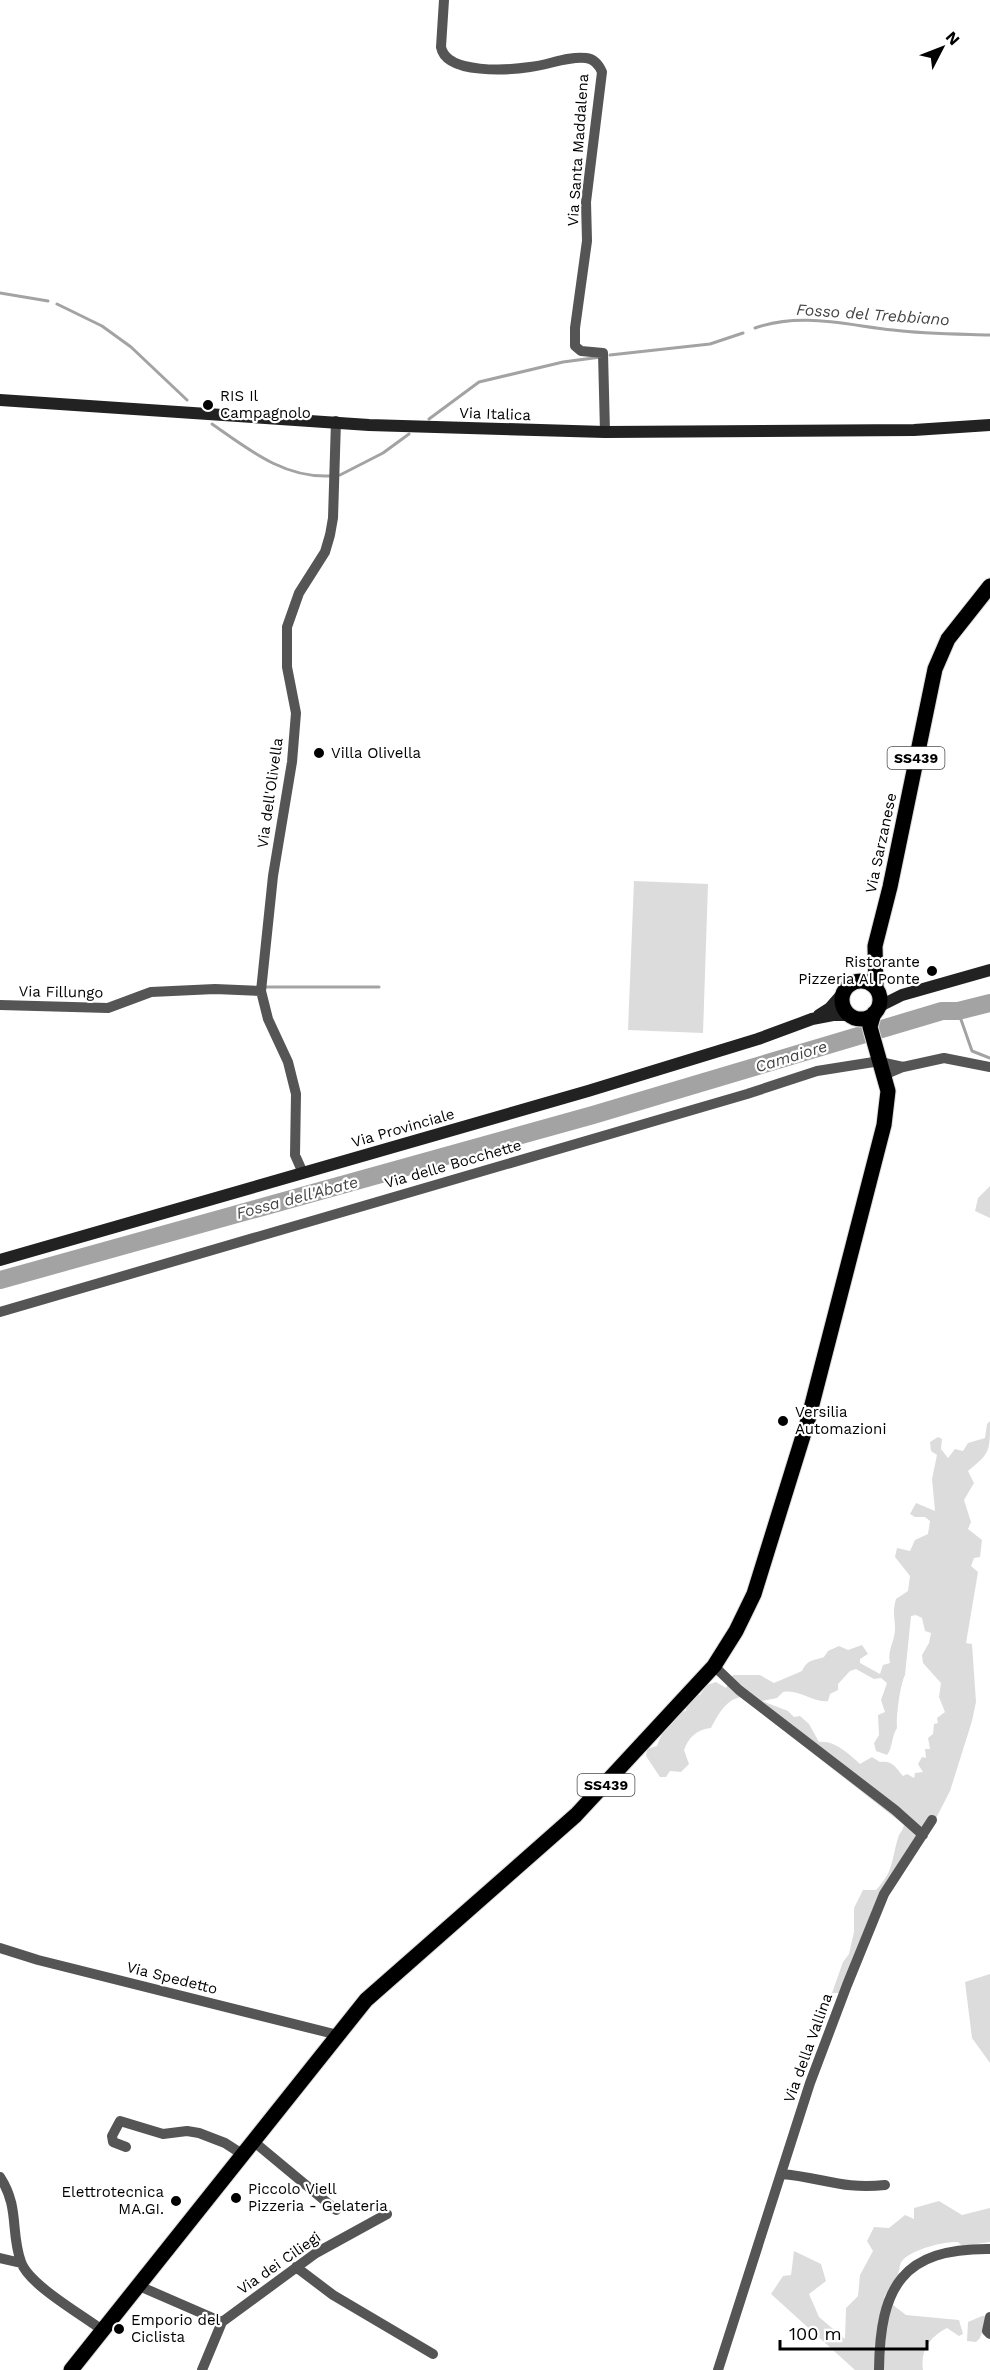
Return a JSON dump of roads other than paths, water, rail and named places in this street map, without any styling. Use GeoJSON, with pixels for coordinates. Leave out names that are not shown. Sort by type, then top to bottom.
{"type":"FeatureCollection","features":[{"type":"Feature","properties":{"kind":"main road","name":"Via Italica"},"geometry":{"type":"LineString","coordinates":[[0,400],[336,421],[605,432],[914,430],[990,424]]}},
{"type":"Feature","properties":{"kind":"main road","name":"Via Sarzanese"},"geometry":{"type":"LineString","coordinates":[[866,1016],[877,990],[875,946],[890,887],[935,669],[948,639],[990,586]]}},
{"type":"Feature","properties":{"kind":"main road","name":"Via Sarzanese"},"geometry":{"type":"LineString","coordinates":[[848,988],[875,946]]}},
{"type":"Feature","properties":{"kind":"main road","name":"Via Provinciale"},"geometry":{"type":"LineString","coordinates":[[877,990],[893,996],[902,995],[990,970]]}},
{"type":"Feature","properties":{"kind":"main road"},"geometry":{"type":"LineString","coordinates":[[866,1016],[844,1007],[848,988],[862,981],[877,990]]}},
{"type":"Feature","properties":{"kind":"main road","name":"Via Provinciale"},"geometry":{"type":"LineString","coordinates":[[813,1019],[830,1008],[848,988]]}},
{"type":"Feature","properties":{"kind":"main road","name":"Via Provinciale"},"geometry":{"type":"LineString","coordinates":[[0,1260],[588,1091],[758,1039],[813,1019],[833,1015],[866,1016],[902,995]]}},
{"type":"Feature","properties":{"kind":"main road","name":"SS439"},"geometry":{"type":"LineString","coordinates":[[71,2370],[366,2000],[595,1797],[714,1666],[736,1631],[754,1594],[808,1420],[886,1119],[888,1091],[866,1016]]}},
{"type":"Feature","properties":{"kind":"street","name":"Via Santa Maddalena"},"geometry":{"type":"LineString","coordinates":[[444,0],[441,47],[442,53],[451,62],[460,66],[506,68],[531,67],[587,58],[598,63],[602,72],[586,202],[587,241],[574,328],[575,346],[582,351],[604,357],[605,432]]}},
{"type":"Feature","properties":{"kind":"street","name":"Via dell'Olivella"},"geometry":{"type":"LineString","coordinates":[[303,1173],[295,1155],[296,1094],[288,1062],[268,1019],[261,991],[273,876],[292,762],[296,713],[287,668],[286,627],[299,593],[325,552],[330,535],[333,518],[336,421]]}},
{"type":"Feature","properties":{"kind":"street","name":"Via Fillungo"},"geometry":{"type":"LineString","coordinates":[[0,1005],[108,1008],[151,992],[215,989],[261,991]]}},
{"type":"Feature","properties":{"kind":"street","name":"Via delle Bocchette"},"geometry":{"type":"LineString","coordinates":[[0,1312],[747,1094],[800,1076],[881,1064],[903,1067],[944,1058],[956,1058],[990,1067]]}},
{"type":"Feature","properties":{"kind":"street"},"geometry":{"type":"LineString","coordinates":[[714,1666],[739,1690],[895,1810],[923,1835]]}},
{"type":"Feature","properties":{"kind":"street","name":"Via della Vallina"},"geometry":{"type":"LineString","coordinates":[[718,2370],[810,2084],[876,1914],[885,1894],[933,1820]]}},
{"type":"Feature","properties":{"kind":"street","name":"Via Spedetto"},"geometry":{"type":"LineString","coordinates":[[0,1948],[69,1968],[338,2035]]}},
{"type":"Feature","properties":{"kind":"street"},"geometry":{"type":"LineString","coordinates":[[126,2147],[113,2142],[112,2136],[120,2121],[163,2134],[187,2131],[199,2133],[225,2143],[242,2154]]}},
{"type":"Feature","properties":{"kind":"street"},"geometry":{"type":"LineString","coordinates":[[253,2141],[336,2210]]}},
{"type":"Feature","properties":{"kind":"street"},"geometry":{"type":"LineString","coordinates":[[781,2174],[859,2188],[885,2185]]}},
{"type":"Feature","properties":{"kind":"street"},"geometry":{"type":"LineString","coordinates":[[0,2177],[13,2201],[21,2263],[40,2286],[102,2330]]}},
{"type":"Feature","properties":{"kind":"street","name":"Via dei Ciliegi"},"geometry":{"type":"LineString","coordinates":[[222,2322],[316,2253],[387,2214]]}},
{"type":"Feature","properties":{"kind":"street"},"geometry":{"type":"LineString","coordinates":[[879,2370],[880,2331],[886,2306],[898,2284],[920,2260],[938,2253],[990,2249]]}},
{"type":"Feature","properties":{"kind":"street"},"geometry":{"type":"LineString","coordinates":[[0,2258],[21,2263]]}},
{"type":"Feature","properties":{"kind":"street"},"geometry":{"type":"LineString","coordinates":[[296,2267],[333,2295],[433,2354]]}},
{"type":"Feature","properties":{"kind":"street"},"geometry":{"type":"LineString","coordinates":[[139,2286],[222,2322],[202,2370]]}},
{"type":"Feature","properties":{"kind":"street"},"geometry":{"type":"LineString","coordinates":[[990,2317],[987,2331],[990,2334]]}},
{"type":"Feature","properties":{"kind":"waterway","name":"Fosso del Trebbiano"},"geometry":{"type":"LineString","coordinates":[[0,293],[48,301]]}},
{"type":"Feature","properties":{"kind":"waterway","name":"Fosso del Trebbiano"},"geometry":{"type":"LineString","coordinates":[[57,304],[102,326],[131,347],[187,400]]}},
{"type":"Feature","properties":{"kind":"waterway","name":"Fosso del Trebbiano"},"geometry":{"type":"LineString","coordinates":[[755,328],[772,323],[806,320],[917,332],[990,335]]}},
{"type":"Feature","properties":{"kind":"waterway","name":"Fosso del Trebbiano"},"geometry":{"type":"LineString","coordinates":[[610,355],[710,344],[743,333]]}},
{"type":"Feature","properties":{"kind":"waterway","name":"Fosso del Trebbiano"},"geometry":{"type":"LineString","coordinates":[[429,419],[479,382],[563,362],[601,357]]}},
{"type":"Feature","properties":{"kind":"waterway","name":"Fosso del Trebbiano"},"geometry":{"type":"LineString","coordinates":[[212,424],[253,452],[282,467],[297,472],[330,476]]}},
{"type":"Feature","properties":{"kind":"waterway","name":"Fosso del Trebbiano"},"geometry":{"type":"LineString","coordinates":[[340,475],[383,453],[409,434]]}},
{"type":"Feature","properties":{"kind":"waterway"},"geometry":{"type":"LineString","coordinates":[[266,987],[379,987]]}},
{"type":"Feature","properties":{"kind":"waterway","name":"Fossa dell'Abate"},"geometry":{"type":"LineString","coordinates":[[0,1280],[593,1115],[942,1011],[958,1011],[990,1003]]}},
{"type":"Feature","properties":{"kind":"waterway"},"geometry":{"type":"LineString","coordinates":[[958,1011],[972,1051],[990,1058]]}},
{"type":"Feature","properties":{"kind":"place","name":"RIS Il Campagnolo"},"geometry":{"type":"Point","coordinates":[208,405]}},
{"type":"Feature","properties":{"kind":"place","name":"Villa Olivella"},"geometry":{"type":"Point","coordinates":[319,753]}},
{"type":"Feature","properties":{"kind":"place","name":"Ristorante Pizzeria Al Ponte"},"geometry":{"type":"Point","coordinates":[932,971]}},
{"type":"Feature","properties":{"kind":"place","name":"Versilia Automazioni"},"geometry":{"type":"Point","coordinates":[783,1421]}},
{"type":"Feature","properties":{"kind":"place","name":"Piccolo Viell Pizzeria - Gelateria"},"geometry":{"type":"Point","coordinates":[236,2198]}},
{"type":"Feature","properties":{"kind":"place","name":"Elettrotecnica MA.GI."},"geometry":{"type":"Point","coordinates":[176,2201]}},
{"type":"Feature","properties":{"kind":"place","name":"Emporio del Ciclista"},"geometry":{"type":"Point","coordinates":[119,2329]}},
{"type":"Feature","properties":{"kind":"water label","name":"Camaiore"},"geometry":{"type":"Point","coordinates":[791,1056]}}]}
